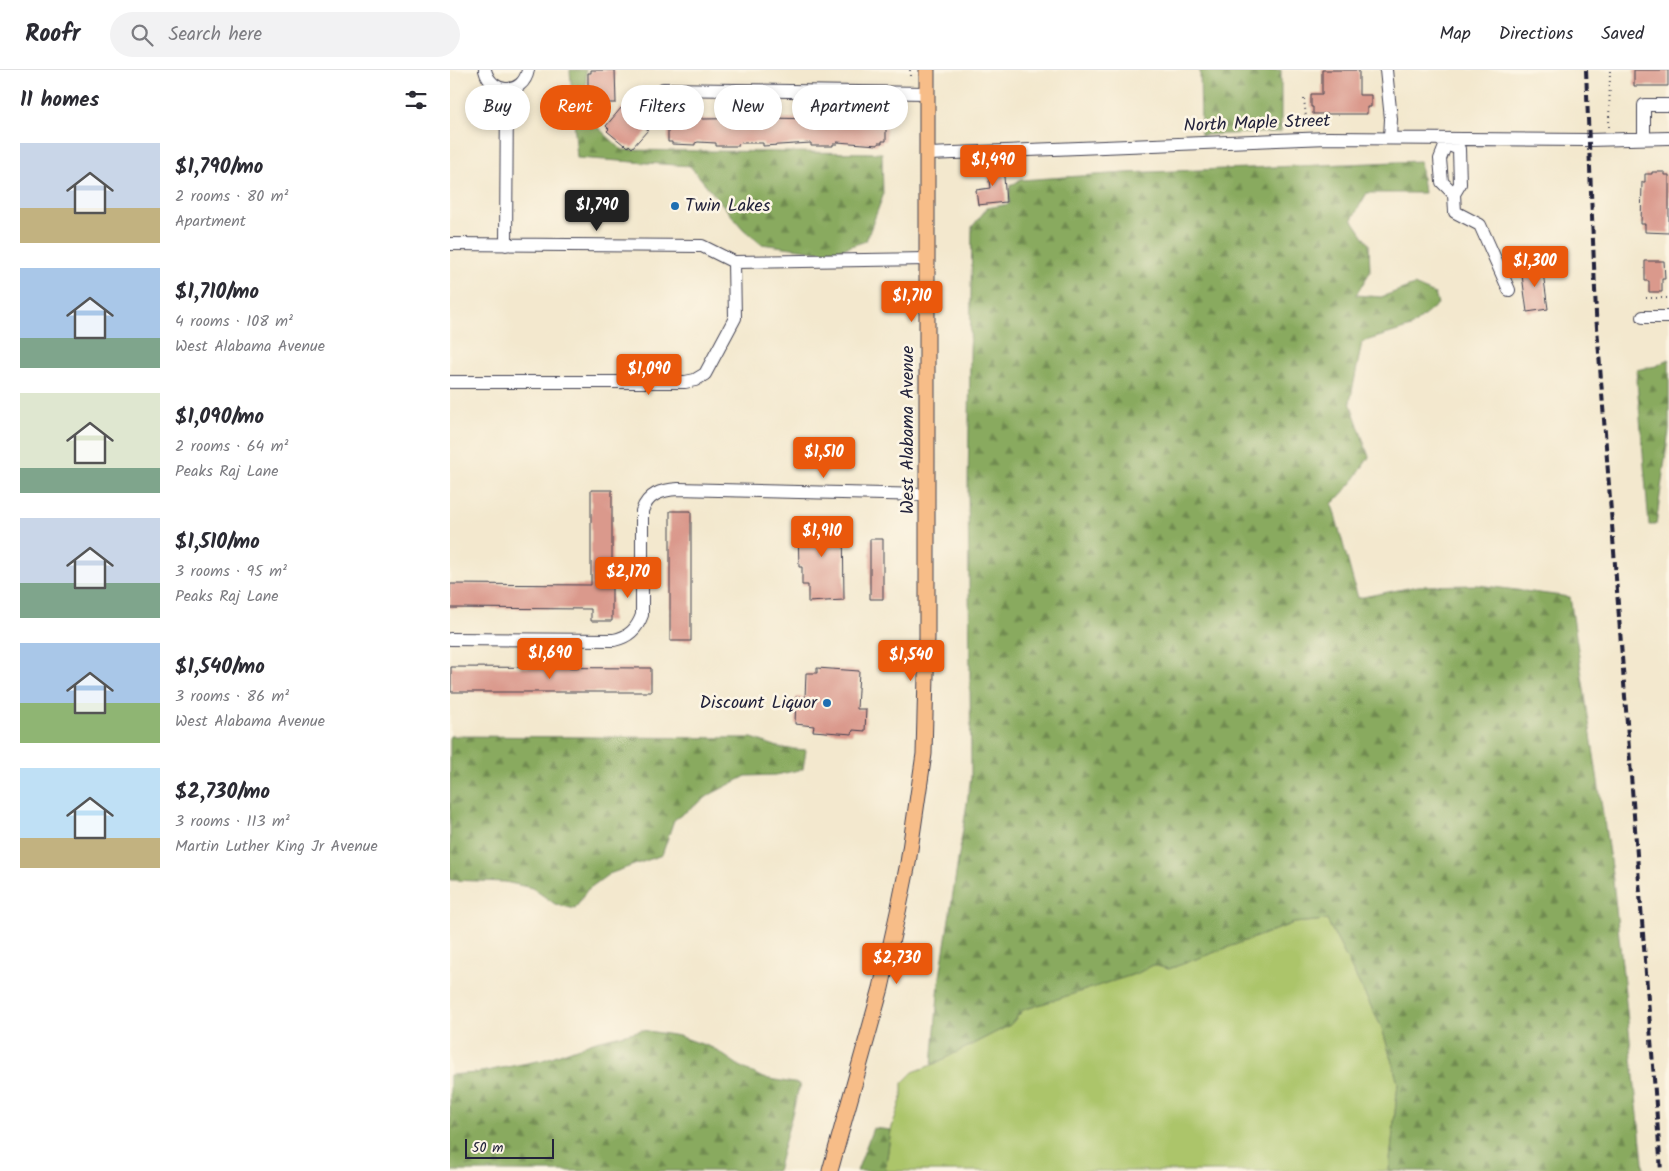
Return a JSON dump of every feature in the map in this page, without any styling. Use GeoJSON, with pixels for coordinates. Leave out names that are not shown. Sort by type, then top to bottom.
{"type":"FeatureCollection","features":[{"type":"Feature","properties":{"kind":"main road","name":"West Alabama Avenue"},"geometry":{"type":"LineString","coordinates":[[830,1171],[881,988],[908,863],[924,744],[927,636],[927,70]]}},
{"type":"Feature","properties":{"kind":"street"},"geometry":{"type":"LineString","coordinates":[[485,70],[488,79],[494,85]]}},
{"type":"Feature","properties":{"kind":"street"},"geometry":{"type":"LineString","coordinates":[[517,85],[524,80],[528,70]]}},
{"type":"Feature","properties":{"kind":"street"},"geometry":{"type":"LineString","coordinates":[[1386,70],[1391,119],[1390,138]]}},
{"type":"Feature","properties":{"kind":"street"},"geometry":{"type":"LineString","coordinates":[[704,89],[927,92]]}},
{"type":"Feature","properties":{"kind":"street"},"geometry":{"type":"LineString","coordinates":[[1644,138],[1644,106],[1669,105]]}},
{"type":"Feature","properties":{"kind":"street"},"geometry":{"type":"LineString","coordinates":[[506,244],[507,130]]}},
{"type":"Feature","properties":{"kind":"street","name":"North Maple Street"},"geometry":{"type":"LineString","coordinates":[[928,154],[1328,138],[1390,138],[1446,142],[1669,138]]}},
{"type":"Feature","properties":{"kind":"street"},"geometry":{"type":"LineString","coordinates":[[1454,194],[1442,182],[1440,159],[1446,142],[1459,149],[1460,184],[1454,194],[1455,212],[1480,225],[1509,290]]}},
{"type":"Feature","properties":{"kind":"street"},"geometry":{"type":"LineString","coordinates":[[450,244],[702,246],[734,262],[927,259]]}},
{"type":"Feature","properties":{"kind":"street"},"geometry":{"type":"LineString","coordinates":[[450,382],[685,382],[695,380],[705,374],[735,318],[734,262]]}},
{"type":"Feature","properties":{"kind":"street"},"geometry":{"type":"LineString","coordinates":[[1643,317],[1669,317]]}},
{"type":"Feature","properties":{"kind":"street"},"geometry":{"type":"LineString","coordinates":[[450,639],[614,640],[628,636],[637,626],[642,614],[641,516],[648,499],[660,491],[678,489],[927,495]]}},
{"type":"Feature","properties":{"kind":"path"},"geometry":{"type":"LineString","coordinates":[[1609,139],[1610,70]]}},
{"type":"Feature","properties":{"kind":"path"},"geometry":{"type":"LineString","coordinates":[[1304,99],[1306,117],[1312,120],[1326,121],[1328,130]]}},
{"type":"Feature","properties":{"kind":"path"},"geometry":{"type":"LineString","coordinates":[[1646,298],[1669,298]]}},
{"type":"Feature","properties":{"kind":"green space"},"geometry":{"type":"Polygon","coordinates":[[[570,70],[586,70],[586,85],[571,85],[570,70]]]}},
{"type":"Feature","properties":{"kind":"green space"},"geometry":{"type":"Polygon","coordinates":[[[1200,70],[1281,70],[1281,132],[1201,135],[1200,70]]]}},
{"type":"Feature","properties":{"kind":"green space"},"geometry":{"type":"Polygon","coordinates":[[[575,130],[601,130],[622,150],[882,153],[883,196],[866,241],[830,253],[761,244],[743,229],[690,166],[577,158],[575,130]]]}},
{"type":"Feature","properties":{"kind":"green space"},"geometry":{"type":"Polygon","coordinates":[[[1420,161],[1424,193],[1367,193],[1352,219],[1369,244],[1370,272],[1356,295],[1381,297],[1414,285],[1435,294],[1438,304],[1411,327],[1362,342],[1350,402],[1369,457],[1351,484],[1332,504],[1358,598],[1418,586],[1478,585],[1570,597],[1613,880],[1644,1171],[1389,1171],[1398,1083],[1382,1028],[1327,920],[1294,923],[1169,969],[1153,965],[1138,973],[1023,1010],[1010,1025],[932,1065],[939,983],[971,777],[968,487],[972,227],[987,208],[1009,204],[1010,186],[1020,180],[1125,173],[1420,161]]]}},
{"type":"Feature","properties":{"kind":"green space"},"geometry":{"type":"Polygon","coordinates":[[[1669,359],[1669,430],[1656,525],[1649,525],[1636,370],[1656,366],[1669,359]]]}},
{"type":"Feature","properties":{"kind":"green space"},"geometry":{"type":"Polygon","coordinates":[[[450,736],[752,738],[781,748],[806,750],[803,769],[776,775],[746,776],[711,794],[674,820],[662,855],[609,874],[587,890],[575,909],[555,904],[532,888],[505,882],[450,880],[450,736]]]}},
{"type":"Feature","properties":{"kind":"green space"},"geometry":{"type":"Polygon","coordinates":[[[1327,920],[1382,1028],[1398,1083],[1389,1171],[885,1171],[891,1130],[902,1097],[902,1083],[913,1072],[932,1065],[1010,1025],[1023,1010],[1138,973],[1153,965],[1169,969],[1294,923],[1327,920]]]}},
{"type":"Feature","properties":{"kind":"green space"},"geometry":{"type":"Polygon","coordinates":[[[642,1030],[679,1036],[713,1048],[741,1067],[763,1078],[800,1084],[777,1171],[450,1171],[450,1075],[476,1073],[543,1060],[596,1041],[642,1030]]]}},
{"type":"Feature","properties":{"kind":"green space"},"geometry":{"type":"Polygon","coordinates":[[[873,1128],[891,1130],[885,1171],[857,1171],[873,1128]]]}},
{"type":"Feature","properties":{"kind":"building"},"geometry":{"type":"Polygon","coordinates":[[[591,70],[615,70],[616,103],[611,103],[611,85],[588,85],[588,73],[591,73],[591,70]]]}},
{"type":"Feature","properties":{"kind":"building"},"geometry":{"type":"Polygon","coordinates":[[[1322,70],[1359,70],[1359,95],[1371,95],[1371,107],[1367,107],[1367,114],[1313,114],[1311,94],[1322,94],[1322,70]]]}},
{"type":"Feature","properties":{"kind":"building"},"geometry":{"type":"Polygon","coordinates":[[[1634,70],[1668,70],[1668,86],[1634,86],[1634,70]]]}},
{"type":"Feature","properties":{"kind":"building"},"geometry":{"type":"Polygon","coordinates":[[[621,108],[621,130],[648,130],[632,148],[629,145],[628,147],[607,131],[611,130],[611,120],[621,108]]]}},
{"type":"Feature","properties":{"kind":"building"},"geometry":{"type":"Polygon","coordinates":[[[782,118],[792,118],[792,130],[886,130],[886,141],[878,143],[878,145],[837,142],[833,146],[811,146],[811,143],[763,146],[763,143],[742,143],[738,144],[738,146],[716,146],[716,143],[698,142],[695,145],[672,144],[672,142],[668,142],[668,130],[704,130],[704,119],[714,119],[714,130],[782,130],[782,118]]]}},
{"type":"Feature","properties":{"kind":"building"},"geometry":{"type":"Polygon","coordinates":[[[1003,164],[1006,202],[978,205],[976,190],[990,188],[987,166],[1003,164]]]}},
{"type":"Feature","properties":{"kind":"building"},"geometry":{"type":"Polygon","coordinates":[[[1652,172],[1665,172],[1665,175],[1669,175],[1669,233],[1645,232],[1645,224],[1641,224],[1642,182],[1645,182],[1645,174],[1652,174],[1652,172]]]}},
{"type":"Feature","properties":{"kind":"building"},"geometry":{"type":"Polygon","coordinates":[[[1645,261],[1664,261],[1665,279],[1662,279],[1662,292],[1649,292],[1649,281],[1645,281],[1645,261]]]}},
{"type":"Feature","properties":{"kind":"building"},"geometry":{"type":"Polygon","coordinates":[[[1542,265],[1548,309],[1527,312],[1521,268],[1542,265]]]}},
{"type":"Feature","properties":{"kind":"building"},"geometry":{"type":"Polygon","coordinates":[[[591,490],[612,490],[612,621],[591,621],[591,609],[450,608],[450,584],[591,585],[591,490]]]}},
{"type":"Feature","properties":{"kind":"building"},"geometry":{"type":"Polygon","coordinates":[[[670,511],[691,511],[691,641],[670,641],[670,511]]]}},
{"type":"Feature","properties":{"kind":"building"},"geometry":{"type":"Polygon","coordinates":[[[843,518],[844,600],[808,602],[808,585],[802,585],[802,567],[799,567],[798,528],[796,528],[796,519],[843,518]]]}},
{"type":"Feature","properties":{"kind":"building"},"geometry":{"type":"Polygon","coordinates":[[[870,539],[883,539],[883,599],[870,599],[870,539]]]}},
{"type":"Feature","properties":{"kind":"building"},"geometry":{"type":"Polygon","coordinates":[[[451,667],[651,668],[651,692],[451,692],[451,667]]]}},
{"type":"Feature","properties":{"kind":"building","name":"Discount Liquor"},"geometry":{"type":"Polygon","coordinates":[[[817,668],[859,671],[857,709],[866,709],[865,731],[853,730],[852,734],[813,731],[814,726],[795,724],[796,697],[805,698],[806,673],[817,673],[817,668]]]}},
{"type":"Feature","properties":{"kind":"railway"},"geometry":{"type":"LineString","coordinates":[[1586,70],[1596,314],[1661,1171]]}},
{"type":"Feature","properties":{"kind":"place","name":"Twin Lakes"},"geometry":{"type":"Point","coordinates":[675,206]}},
{"type":"Feature","properties":{"kind":"place","name":"Discount Liquor"},"geometry":{"type":"Point","coordinates":[827,703]}}]}
